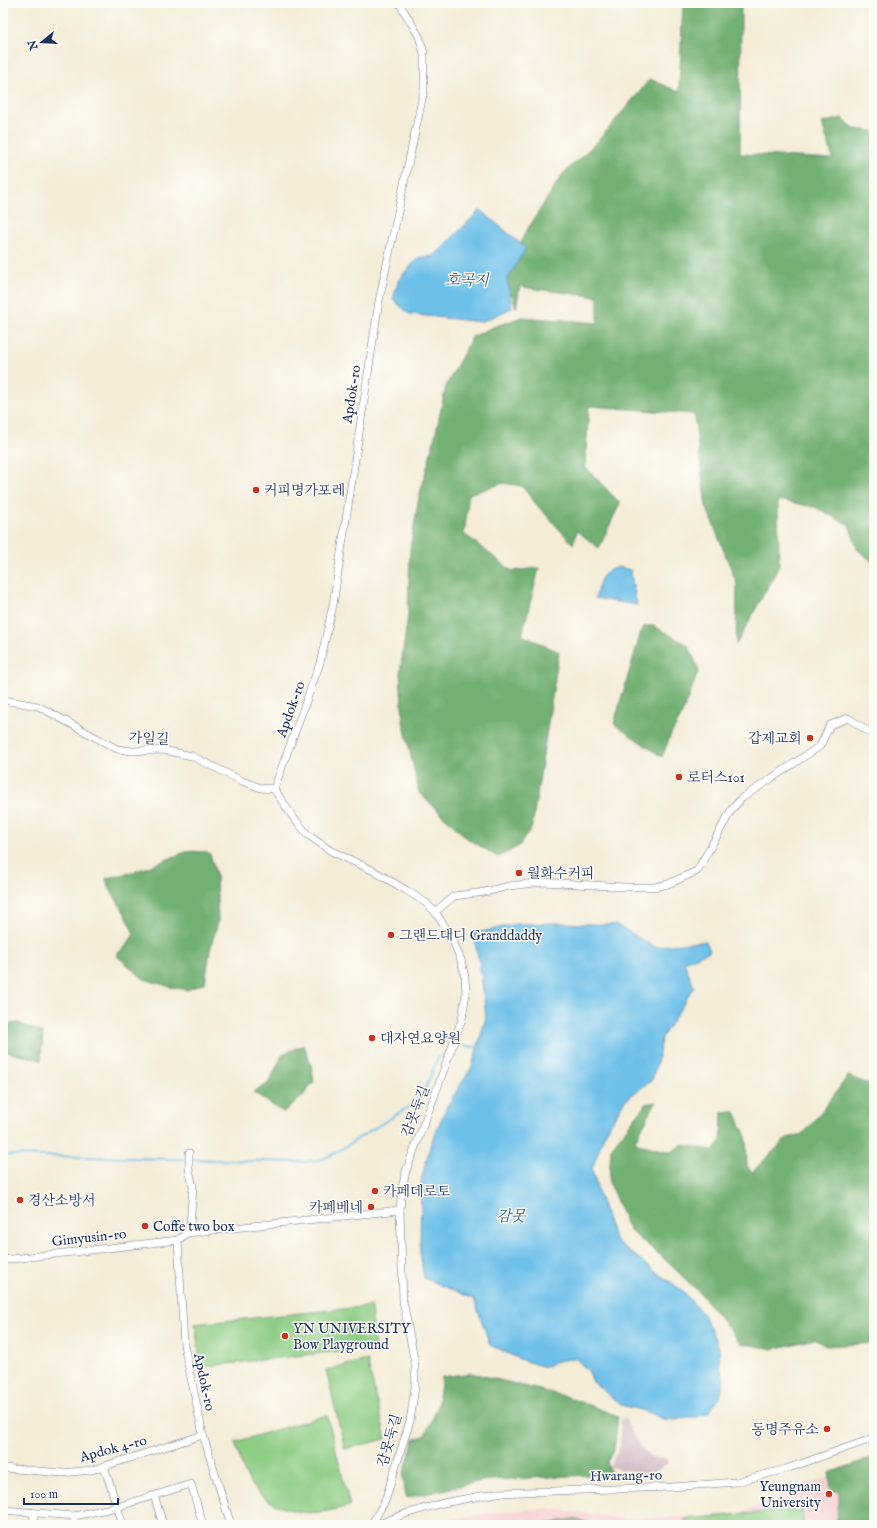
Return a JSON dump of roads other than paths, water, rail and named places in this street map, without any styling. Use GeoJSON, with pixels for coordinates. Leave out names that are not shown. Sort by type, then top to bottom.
{"type":"FeatureCollection","features":[{"type":"Feature","properties":{"kind":"street","name":"Apdok-ro"},"geometry":{"type":"LineString","coordinates":[[274,789],[320,663],[330,620],[379,301],[424,90],[424,53],[418,36],[399,3]]}},
{"type":"Feature","properties":{"kind":"street","name":"가일길"},"geometry":{"type":"LineString","coordinates":[[3,700],[38,706],[117,749],[132,751],[163,750],[192,756],[242,781],[261,788],[274,789]]}},
{"type":"Feature","properties":{"kind":"street"},"geometry":{"type":"LineString","coordinates":[[435,912],[454,896],[485,892],[509,886],[543,882],[625,887],[655,887],[668,884],[697,871],[732,809],[742,798],[820,746],[830,725],[848,718],[874,735]]}},
{"type":"Feature","properties":{"kind":"street","name":"감못둑길"},"geometry":{"type":"LineString","coordinates":[[274,789],[293,817],[308,835],[331,851],[372,870],[426,903],[435,912],[450,934],[461,960],[465,977],[466,993],[462,1019],[406,1172],[400,1210],[403,1301],[415,1364],[415,1387],[410,1421],[385,1501],[371,1525]]}},
{"type":"Feature","properties":{"kind":"street"},"geometry":{"type":"LineString","coordinates":[[178,1240],[187,1233],[190,1225],[193,1186],[189,1169],[189,1153]]}},
{"type":"Feature","properties":{"kind":"street"},"geometry":{"type":"LineString","coordinates":[[187,1233],[400,1210]]}},
{"type":"Feature","properties":{"kind":"street","name":"Apdok-ro"},"geometry":{"type":"LineString","coordinates":[[178,1240],[184,1346],[203,1435],[231,1525]]}},
{"type":"Feature","properties":{"kind":"street","name":"Gimyusin-ro"},"geometry":{"type":"LineString","coordinates":[[3,1260],[178,1240]]}},
{"type":"Feature","properties":{"kind":"street","name":"Apdok 4-ro"},"geometry":{"type":"LineString","coordinates":[[3,1468],[62,1473],[92,1470],[203,1435]]}},
{"type":"Feature","properties":{"kind":"street","name":"Hwarang-ro"},"geometry":{"type":"LineString","coordinates":[[376,1525],[443,1502],[497,1493],[672,1487],[736,1482],[786,1469],[874,1438]]}},
{"type":"Feature","properties":{"kind":"street"},"geometry":{"type":"LineString","coordinates":[[104,1466],[123,1525]]}},
{"type":"Feature","properties":{"kind":"street"},"geometry":{"type":"LineString","coordinates":[[3,1510],[74,1516],[117,1507],[191,1484],[203,1525]]}},
{"type":"Feature","properties":{"kind":"street"},"geometry":{"type":"LineString","coordinates":[[154,1495],[164,1525]]}},
{"type":"Feature","properties":{"kind":"street"},"geometry":{"type":"LineString","coordinates":[[33,1525],[34,1513]]}},
{"type":"Feature","properties":{"kind":"street"},"geometry":{"type":"LineString","coordinates":[[74,1516],[74,1525]]}},
{"type":"Feature","properties":{"kind":"water","name":"호곡지"},"geometry":{"type":"Polygon","coordinates":[[[480,210],[526,248],[507,280],[512,308],[481,322],[409,314],[393,299],[399,279],[418,258],[434,256],[480,210]]]}},
{"type":"Feature","properties":{"kind":"water"},"geometry":{"type":"Polygon","coordinates":[[[619,567],[630,570],[637,605],[595,598],[604,574],[619,567]]]}},
{"type":"Feature","properties":{"kind":"water","name":"감못"},"geometry":{"type":"Polygon","coordinates":[[[559,923],[617,925],[655,947],[706,941],[710,951],[684,962],[694,987],[661,1039],[658,1059],[652,1080],[625,1100],[604,1135],[592,1169],[599,1195],[615,1240],[683,1291],[705,1317],[719,1348],[720,1368],[724,1379],[720,1397],[708,1413],[697,1417],[687,1417],[676,1420],[663,1419],[648,1412],[621,1405],[593,1382],[589,1372],[575,1358],[556,1362],[546,1367],[524,1361],[490,1345],[474,1299],[424,1278],[420,1253],[421,1181],[431,1143],[447,1106],[472,1067],[486,1017],[480,966],[473,934],[516,924],[559,923]]]}},
{"type":"Feature","properties":{"kind":"waterway"},"geometry":{"type":"LineString","coordinates":[[464,1046],[478,1047]]}},
{"type":"Feature","properties":{"kind":"waterway"},"geometry":{"type":"LineString","coordinates":[[3,1155],[304,1162],[323,1159],[410,1106],[424,1092],[438,1057]]}},
{"type":"Feature","properties":{"kind":"place","name":"커피명가포레"},"geometry":{"type":"Point","coordinates":[256,490]}},
{"type":"Feature","properties":{"kind":"place","name":"갑제교회"},"geometry":{"type":"Point","coordinates":[810,738]}},
{"type":"Feature","properties":{"kind":"place","name":"로터스101"},"geometry":{"type":"Point","coordinates":[679,777]}},
{"type":"Feature","properties":{"kind":"place","name":"월화수커피"},"geometry":{"type":"Point","coordinates":[519,873]}},
{"type":"Feature","properties":{"kind":"place","name":"그랜드대디 Granddaddy"},"geometry":{"type":"Point","coordinates":[391,935]}},
{"type":"Feature","properties":{"kind":"place","name":"대자연요양원"},"geometry":{"type":"Point","coordinates":[372,1038]}},
{"type":"Feature","properties":{"kind":"place","name":"카페데로토"},"geometry":{"type":"Point","coordinates":[375,1191]}},
{"type":"Feature","properties":{"kind":"place","name":"경산소방서"},"geometry":{"type":"Point","coordinates":[20,1200]}},
{"type":"Feature","properties":{"kind":"place","name":"카페베네"},"geometry":{"type":"Point","coordinates":[371,1207]}},
{"type":"Feature","properties":{"kind":"place","name":"Coffe two box"},"geometry":{"type":"Point","coordinates":[145,1226]}},
{"type":"Feature","properties":{"kind":"place","name":"YN UNIVERSITY Bow Playground"},"geometry":{"type":"Point","coordinates":[285,1336]}},
{"type":"Feature","properties":{"kind":"place","name":"동명주유소"},"geometry":{"type":"Point","coordinates":[827,1429]}},
{"type":"Feature","properties":{"kind":"place","name":"Yeungnam University"},"geometry":{"type":"Point","coordinates":[829,1494]}}]}
